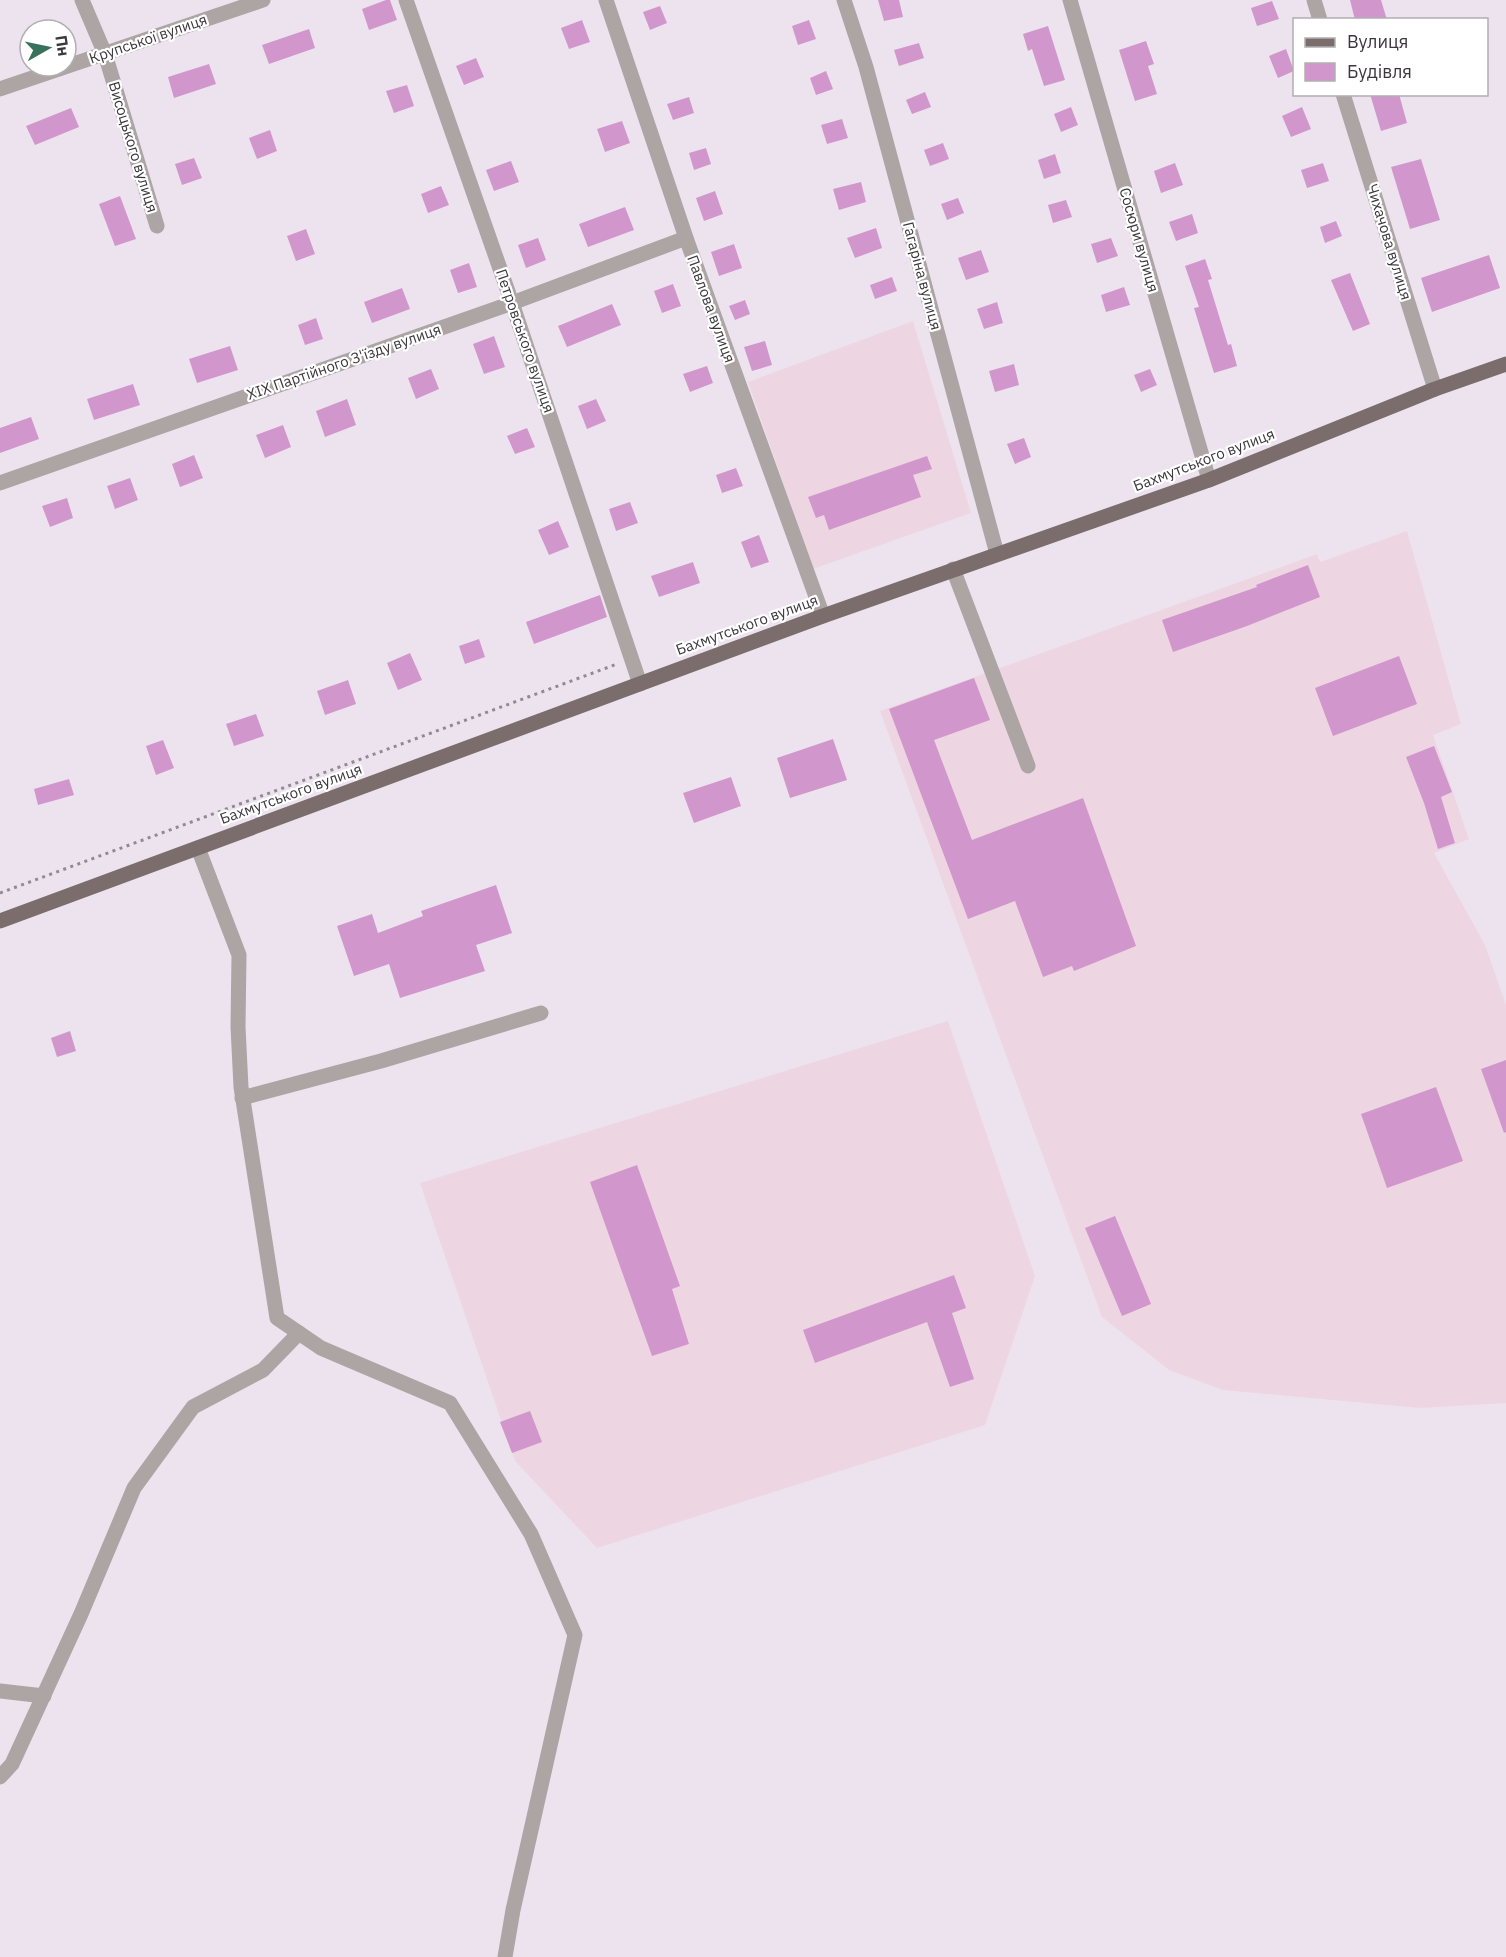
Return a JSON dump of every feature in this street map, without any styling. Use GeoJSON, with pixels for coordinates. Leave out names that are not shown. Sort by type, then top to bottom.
{"type":"FeatureCollection","features":[{"type":"Feature","properties":{"kind":"main road","name":"Бахмутського вулиця"},"geometry":{"type":"LineString","coordinates":[[0,921],[823,616],[1209,480],[1435,389],[1506,364]]}},
{"type":"Feature","properties":{"kind":"street","name":"Висоцького вулиця"},"geometry":{"type":"LineString","coordinates":[[82,0],[105,54],[158,226]]}},
{"type":"Feature","properties":{"kind":"street","name":"Крупської вулиця"},"geometry":{"type":"LineString","coordinates":[[0,89],[263,0]]}},
{"type":"Feature","properties":{"kind":"street","name":"Петровського вулиця"},"geometry":{"type":"LineString","coordinates":[[406,0],[513,303],[640,684]]}},
{"type":"Feature","properties":{"kind":"street","name":"Павлова вулиця"},"geometry":{"type":"LineString","coordinates":[[606,0],[686,238],[823,616]]}},
{"type":"Feature","properties":{"kind":"street","name":"Гагаріна вулиця"},"geometry":{"type":"LineString","coordinates":[[844,0],[866,67],[998,554]]}},
{"type":"Feature","properties":{"kind":"street","name":"Сосюри вулиця"},"geometry":{"type":"LineString","coordinates":[[1070,0],[1209,480]]}},
{"type":"Feature","properties":{"kind":"street"},"geometry":{"type":"LineString","coordinates":[[1314,0],[1319,18]]}},
{"type":"Feature","properties":{"kind":"street","name":"Чихачова вулиця"},"geometry":{"type":"LineString","coordinates":[[1344,96],[1435,389]]}},
{"type":"Feature","properties":{"kind":"street","name":"XIX Партійного З'їзду вулиця"},"geometry":{"type":"LineString","coordinates":[[0,483],[513,303],[686,238]]}},
{"type":"Feature","properties":{"kind":"street"},"geometry":{"type":"LineString","coordinates":[[953,569],[1028,766]]}},
{"type":"Feature","properties":{"kind":"street"},"geometry":{"type":"LineString","coordinates":[[198,848],[239,955],[238,1027],[242,1098],[277,1318],[321,1348],[450,1403],[531,1534],[575,1635],[513,1910],[505,1957]]}},
{"type":"Feature","properties":{"kind":"street"},"geometry":{"type":"LineString","coordinates":[[242,1098],[541,1013]]}},
{"type":"Feature","properties":{"kind":"street"},"geometry":{"type":"LineString","coordinates":[[0,1777],[12,1764],[44,1696],[134,1488],[193,1407],[263,1370],[299,1333]]}},
{"type":"Feature","properties":{"kind":"street"},"geometry":{"type":"LineString","coordinates":[[0,1691],[44,1696]]}},
{"type":"Feature","properties":{"kind":"path"},"geometry":{"type":"LineString","coordinates":[[0,893],[632,659]]}},
{"type":"Feature","properties":{"kind":"shaded area"},"geometry":{"type":"Polygon","coordinates":[[[913,321],[971,513],[813,569],[748,382],[913,321]]]}},
{"type":"Feature","properties":{"kind":"shaded area"},"geometry":{"type":"Polygon","coordinates":[[[1407,531],[1461,724],[1433,735],[1469,839],[1434,853],[1485,945],[1506,1005],[1506,1403],[1420,1408],[1223,1390],[1169,1370],[1102,1317],[880,711],[1317,554],[1320,562],[1407,531]]]}},
{"type":"Feature","properties":{"kind":"shaded area"},"geometry":{"type":"Polygon","coordinates":[[[948,1021],[1035,1276],[985,1425],[597,1548],[515,1461],[420,1183],[948,1021]]]}},
{"type":"Feature","properties":{"kind":"building"},"geometry":{"type":"Polygon","coordinates":[[[390,0],[397,20],[369,30],[362,9],[390,0]]]}},
{"type":"Feature","properties":{"kind":"building"},"geometry":{"type":"Polygon","coordinates":[[[878,0],[899,0],[903,17],[884,21],[878,0]]]}},
{"type":"Feature","properties":{"kind":"building"},"geometry":{"type":"Polygon","coordinates":[[[1350,0],[1381,0],[1386,18],[1354,18],[1350,0]]]}},
{"type":"Feature","properties":{"kind":"building"},"geometry":{"type":"Polygon","coordinates":[[[1272,1],[1279,19],[1257,26],[1251,8],[1272,1]]]}},
{"type":"Feature","properties":{"kind":"building"},"geometry":{"type":"Polygon","coordinates":[[[660,6],[667,23],[650,30],[643,12],[660,6]]]}},
{"type":"Feature","properties":{"kind":"building"},"geometry":{"type":"Polygon","coordinates":[[[582,20],[590,42],[569,49],[561,28],[582,20]]]}},
{"type":"Feature","properties":{"kind":"building"},"geometry":{"type":"Polygon","coordinates":[[[809,20],[816,39],[798,45],[792,26],[809,20]]]}},
{"type":"Feature","properties":{"kind":"building"},"geometry":{"type":"Polygon","coordinates":[[[1048,26],[1065,80],[1044,86],[1032,49],[1028,51],[1023,34],[1048,26]]]}},
{"type":"Feature","properties":{"kind":"building"},"geometry":{"type":"Polygon","coordinates":[[[309,29],[315,48],[269,64],[262,45],[309,29]]]}},
{"type":"Feature","properties":{"kind":"building"},"geometry":{"type":"Polygon","coordinates":[[[1146,41],[1154,64],[1148,66],[1157,94],[1135,101],[1119,50],[1146,41]]]}},
{"type":"Feature","properties":{"kind":"building"},"geometry":{"type":"Polygon","coordinates":[[[919,43],[924,58],[899,66],[894,50],[919,43]]]}},
{"type":"Feature","properties":{"kind":"building"},"geometry":{"type":"Polygon","coordinates":[[[1286,49],[1293,71],[1278,78],[1269,56],[1286,49]]]}},
{"type":"Feature","properties":{"kind":"building"},"geometry":{"type":"Polygon","coordinates":[[[476,58],[484,77],[464,85],[456,66],[476,58]]]}},
{"type":"Feature","properties":{"kind":"building"},"geometry":{"type":"Polygon","coordinates":[[[209,64],[216,84],[174,98],[168,77],[209,64]]]}},
{"type":"Feature","properties":{"kind":"building"},"geometry":{"type":"Polygon","coordinates":[[[826,71],[833,89],[816,95],[810,78],[826,71]]]}},
{"type":"Feature","properties":{"kind":"building"},"geometry":{"type":"Polygon","coordinates":[[[407,85],[414,106],[394,113],[386,91],[407,85]]]}},
{"type":"Feature","properties":{"kind":"building"},"geometry":{"type":"Polygon","coordinates":[[[925,92],[931,107],[912,114],[906,100],[925,92]]]}},
{"type":"Feature","properties":{"kind":"building"},"geometry":{"type":"Polygon","coordinates":[[[1371,96],[1400,96],[1407,123],[1381,131],[1371,96]]]}},
{"type":"Feature","properties":{"kind":"building"},"geometry":{"type":"Polygon","coordinates":[[[689,97],[694,113],[673,120],[667,104],[689,97]]]}},
{"type":"Feature","properties":{"kind":"building"},"geometry":{"type":"Polygon","coordinates":[[[1071,107],[1078,125],[1061,132],[1054,114],[1071,107]]]}},
{"type":"Feature","properties":{"kind":"building"},"geometry":{"type":"Polygon","coordinates":[[[1302,107],[1311,129],[1291,137],[1282,116],[1302,107]]]}},
{"type":"Feature","properties":{"kind":"building"},"geometry":{"type":"Polygon","coordinates":[[[71,108],[79,127],[35,145],[26,126],[71,108]]]}},
{"type":"Feature","properties":{"kind":"building"},"geometry":{"type":"Polygon","coordinates":[[[842,119],[848,138],[827,144],[821,125],[842,119]]]}},
{"type":"Feature","properties":{"kind":"building"},"geometry":{"type":"Polygon","coordinates":[[[622,121],[630,143],[605,152],[597,129],[622,121]]]}},
{"type":"Feature","properties":{"kind":"building"},"geometry":{"type":"Polygon","coordinates":[[[270,130],[277,151],[257,159],[249,138],[270,130]]]}},
{"type":"Feature","properties":{"kind":"building"},"geometry":{"type":"Polygon","coordinates":[[[943,143],[949,159],[930,166],[924,150],[943,143]]]}},
{"type":"Feature","properties":{"kind":"building"},"geometry":{"type":"Polygon","coordinates":[[[706,148],[711,164],[694,170],[689,153],[706,148]]]}},
{"type":"Feature","properties":{"kind":"building"},"geometry":{"type":"Polygon","coordinates":[[[1055,154],[1061,173],[1044,179],[1038,160],[1055,154]]]}},
{"type":"Feature","properties":{"kind":"building"},"geometry":{"type":"Polygon","coordinates":[[[194,158],[202,178],[182,185],[175,164],[194,158]]]}},
{"type":"Feature","properties":{"kind":"building"},"geometry":{"type":"Polygon","coordinates":[[[1421,159],[1440,220],[1410,229],[1391,167],[1421,159]]]}},
{"type":"Feature","properties":{"kind":"building"},"geometry":{"type":"Polygon","coordinates":[[[511,161],[519,182],[494,191],[486,170],[511,161]]]}},
{"type":"Feature","properties":{"kind":"building"},"geometry":{"type":"Polygon","coordinates":[[[1175,163],[1183,185],[1161,193],[1154,171],[1175,163]]]}},
{"type":"Feature","properties":{"kind":"building"},"geometry":{"type":"Polygon","coordinates":[[[1323,163],[1329,181],[1307,188],[1301,170],[1323,163]]]}},
{"type":"Feature","properties":{"kind":"building"},"geometry":{"type":"Polygon","coordinates":[[[861,182],[866,202],[839,210],[833,189],[861,182]]]}},
{"type":"Feature","properties":{"kind":"building"},"geometry":{"type":"Polygon","coordinates":[[[441,186],[449,205],[428,213],[421,194],[441,186]]]}},
{"type":"Feature","properties":{"kind":"building"},"geometry":{"type":"Polygon","coordinates":[[[715,191],[723,214],[704,221],[696,198],[715,191]]]}},
{"type":"Feature","properties":{"kind":"building"},"geometry":{"type":"Polygon","coordinates":[[[120,196],[136,239],[115,246],[99,204],[120,196]]]}},
{"type":"Feature","properties":{"kind":"building"},"geometry":{"type":"Polygon","coordinates":[[[958,198],[964,213],[947,220],[941,204],[958,198]]]}},
{"type":"Feature","properties":{"kind":"building"},"geometry":{"type":"Polygon","coordinates":[[[1066,200],[1072,217],[1053,223],[1048,205],[1066,200]]]}},
{"type":"Feature","properties":{"kind":"building"},"geometry":{"type":"Polygon","coordinates":[[[625,207],[634,230],[588,247],[579,224],[625,207]]]}},
{"type":"Feature","properties":{"kind":"building"},"geometry":{"type":"Polygon","coordinates":[[[1192,214],[1198,233],[1176,241],[1169,222],[1192,214]]]}},
{"type":"Feature","properties":{"kind":"building"},"geometry":{"type":"Polygon","coordinates":[[[1336,221],[1342,236],[1325,243],[1320,227],[1336,221]]]}},
{"type":"Feature","properties":{"kind":"building"},"geometry":{"type":"Polygon","coordinates":[[[876,228],[882,248],[855,258],[847,238],[876,228]]]}},
{"type":"Feature","properties":{"kind":"building"},"geometry":{"type":"Polygon","coordinates":[[[306,229],[315,254],[296,261],[287,236],[306,229]]]}},
{"type":"Feature","properties":{"kind":"building"},"geometry":{"type":"Polygon","coordinates":[[[538,238],[546,260],[526,268],[518,245],[538,238]]]}},
{"type":"Feature","properties":{"kind":"building"},"geometry":{"type":"Polygon","coordinates":[[[1111,238],[1118,256],[1097,263],[1091,244],[1111,238]]]}},
{"type":"Feature","properties":{"kind":"building"},"geometry":{"type":"Polygon","coordinates":[[[734,244],[742,268],[719,276],[711,252],[734,244]]]}},
{"type":"Feature","properties":{"kind":"building"},"geometry":{"type":"Polygon","coordinates":[[[981,250],[989,272],[966,280],[958,258],[981,250]]]}},
{"type":"Feature","properties":{"kind":"building"},"geometry":{"type":"Polygon","coordinates":[[[1489,255],[1500,288],[1432,312],[1421,278],[1489,255]]]}},
{"type":"Feature","properties":{"kind":"building"},"geometry":{"type":"Polygon","coordinates":[[[1205,259],[1212,279],[1208,280],[1228,345],[1231,344],[1237,366],[1214,373],[1194,308],[1199,307],[1185,266],[1205,259]]]}},
{"type":"Feature","properties":{"kind":"building"},"geometry":{"type":"Polygon","coordinates":[[[469,263],[477,287],[458,293],[450,270],[469,263]]]}},
{"type":"Feature","properties":{"kind":"building"},"geometry":{"type":"Polygon","coordinates":[[[1350,273],[1370,324],[1353,331],[1331,280],[1350,273]]]}},
{"type":"Feature","properties":{"kind":"building"},"geometry":{"type":"Polygon","coordinates":[[[892,277],[897,291],[875,299],[870,285],[892,277]]]}},
{"type":"Feature","properties":{"kind":"building"},"geometry":{"type":"Polygon","coordinates":[[[673,284],[681,306],[662,313],[654,291],[673,284]]]}},
{"type":"Feature","properties":{"kind":"building"},"geometry":{"type":"Polygon","coordinates":[[[1124,287],[1130,305],[1106,312],[1101,295],[1124,287]]]}},
{"type":"Feature","properties":{"kind":"building"},"geometry":{"type":"Polygon","coordinates":[[[402,288],[410,309],[372,323],[364,302],[402,288]]]}},
{"type":"Feature","properties":{"kind":"building"},"geometry":{"type":"Polygon","coordinates":[[[745,300],[750,314],[735,320],[729,306],[745,300]]]}},
{"type":"Feature","properties":{"kind":"building"},"geometry":{"type":"Polygon","coordinates":[[[997,302],[1003,323],[984,329],[977,309],[997,302]]]}},
{"type":"Feature","properties":{"kind":"building"},"geometry":{"type":"Polygon","coordinates":[[[612,304],[621,325],[567,347],[558,326],[612,304]]]}},
{"type":"Feature","properties":{"kind":"building"},"geometry":{"type":"Polygon","coordinates":[[[316,318],[323,339],[305,345],[298,325],[316,318]]]}},
{"type":"Feature","properties":{"kind":"building"},"geometry":{"type":"Polygon","coordinates":[[[494,336],[505,367],[484,374],[473,344],[494,336]]]}},
{"type":"Feature","properties":{"kind":"building"},"geometry":{"type":"Polygon","coordinates":[[[765,341],[772,365],[752,371],[744,347],[765,341]]]}},
{"type":"Feature","properties":{"kind":"building"},"geometry":{"type":"Polygon","coordinates":[[[230,346],[238,370],[197,383],[189,359],[230,346]]]}},
{"type":"Feature","properties":{"kind":"building"},"geometry":{"type":"Polygon","coordinates":[[[1014,364],[1019,385],[995,392],[989,371],[1014,364]]]}},
{"type":"Feature","properties":{"kind":"building"},"geometry":{"type":"Polygon","coordinates":[[[707,366],[713,383],[690,392],[683,374],[707,366]]]}},
{"type":"Feature","properties":{"kind":"building"},"geometry":{"type":"Polygon","coordinates":[[[431,369],[439,389],[416,399],[408,378],[431,369]]]}},
{"type":"Feature","properties":{"kind":"building"},"geometry":{"type":"Polygon","coordinates":[[[1150,369],[1157,385],[1141,392],[1134,375],[1150,369]]]}},
{"type":"Feature","properties":{"kind":"building"},"geometry":{"type":"Polygon","coordinates":[[[133,384],[140,405],[94,420],[87,399],[133,384]]]}},
{"type":"Feature","properties":{"kind":"building"},"geometry":{"type":"Polygon","coordinates":[[[347,399],[356,425],[325,437],[316,411],[347,399]]]}},
{"type":"Feature","properties":{"kind":"building"},"geometry":{"type":"Polygon","coordinates":[[[596,399],[606,421],[587,429],[578,406],[596,399]]]}},
{"type":"Feature","properties":{"kind":"building"},"geometry":{"type":"Polygon","coordinates":[[[31,417],[39,439],[0,453],[0,428],[31,417]]]}},
{"type":"Feature","properties":{"kind":"building"},"geometry":{"type":"Polygon","coordinates":[[[283,425],[291,447],[265,458],[256,435],[283,425]]]}},
{"type":"Feature","properties":{"kind":"building"},"geometry":{"type":"Polygon","coordinates":[[[527,428],[535,447],[515,454],[507,436],[527,428]]]}},
{"type":"Feature","properties":{"kind":"building"},"geometry":{"type":"Polygon","coordinates":[[[1024,438],[1031,457],[1015,464],[1007,444],[1024,438]]]}},
{"type":"Feature","properties":{"kind":"building"},"geometry":{"type":"Polygon","coordinates":[[[194,455],[203,478],[180,487],[172,464],[194,455]]]}},
{"type":"Feature","properties":{"kind":"building"},"geometry":{"type":"Polygon","coordinates":[[[927,456],[932,469],[913,475],[921,497],[829,530],[824,515],[816,518],[808,497],[927,456]]]}},
{"type":"Feature","properties":{"kind":"building"},"geometry":{"type":"Polygon","coordinates":[[[736,468],[743,486],[722,493],[716,475],[736,468]]]}},
{"type":"Feature","properties":{"kind":"building"},"geometry":{"type":"Polygon","coordinates":[[[130,478],[138,500],[115,509],[107,486],[130,478]]]}},
{"type":"Feature","properties":{"kind":"building"},"geometry":{"type":"Polygon","coordinates":[[[67,498],[73,518],[50,527],[42,506],[67,498]]]}},
{"type":"Feature","properties":{"kind":"building"},"geometry":{"type":"Polygon","coordinates":[[[630,502],[638,523],[616,531],[609,509],[630,502]]]}},
{"type":"Feature","properties":{"kind":"building"},"geometry":{"type":"Polygon","coordinates":[[[558,521],[569,547],[549,555],[538,530],[558,521]]]}},
{"type":"Feature","properties":{"kind":"building"},"geometry":{"type":"Polygon","coordinates":[[[759,535],[769,562],[751,568],[741,542],[759,535]]]}},
{"type":"Feature","properties":{"kind":"building"},"geometry":{"type":"Polygon","coordinates":[[[693,562],[700,583],[659,597],[651,576],[693,562]]]}},
{"type":"Feature","properties":{"kind":"building"},"geometry":{"type":"Polygon","coordinates":[[[1308,565],[1320,597],[1173,652],[1162,620],[1257,587],[1256,585],[1308,565]]]}},
{"type":"Feature","properties":{"kind":"building"},"geometry":{"type":"Polygon","coordinates":[[[600,595],[607,617],[534,644],[526,622],[600,595]]]}},
{"type":"Feature","properties":{"kind":"building"},"geometry":{"type":"Polygon","coordinates":[[[479,639],[485,657],[465,664],[459,646],[479,639]]]}},
{"type":"Feature","properties":{"kind":"building"},"geometry":{"type":"Polygon","coordinates":[[[410,653],[422,680],[398,690],[387,663],[410,653]]]}},
{"type":"Feature","properties":{"kind":"building"},"geometry":{"type":"Polygon","coordinates":[[[1399,656],[1417,704],[1333,736],[1315,688],[1399,656]]]}},
{"type":"Feature","properties":{"kind":"building"},"geometry":{"type":"Polygon","coordinates":[[[974,678],[990,720],[934,740],[972,840],[1083,798],[1136,946],[1074,971],[1072,966],[1043,977],[1015,901],[968,919],[889,709],[974,678]]]}},
{"type":"Feature","properties":{"kind":"building"},"geometry":{"type":"Polygon","coordinates":[[[348,680],[356,704],[325,715],[317,691],[348,680]]]}},
{"type":"Feature","properties":{"kind":"building"},"geometry":{"type":"Polygon","coordinates":[[[256,714],[264,736],[234,746],[226,724],[256,714]]]}},
{"type":"Feature","properties":{"kind":"building"},"geometry":{"type":"Polygon","coordinates":[[[833,739],[847,780],[790,798],[777,758],[833,739]]]}},
{"type":"Feature","properties":{"kind":"building"},"geometry":{"type":"Polygon","coordinates":[[[163,740],[174,768],[156,775],[146,746],[163,740]]]}},
{"type":"Feature","properties":{"kind":"building"},"geometry":{"type":"Polygon","coordinates":[[[1434,746],[1452,792],[1441,797],[1455,843],[1438,849],[1424,803],[1406,757],[1434,746]]]}},
{"type":"Feature","properties":{"kind":"building"},"geometry":{"type":"Polygon","coordinates":[[[731,777],[741,806],[694,823],[683,793],[731,777]]]}},
{"type":"Feature","properties":{"kind":"building"},"geometry":{"type":"Polygon","coordinates":[[[69,779],[74,795],[38,805],[34,789],[69,779]]]}},
{"type":"Feature","properties":{"kind":"building"},"geometry":{"type":"Polygon","coordinates":[[[496,885],[512,933],[476,945],[485,971],[400,998],[389,964],[354,976],[337,926],[372,914],[378,933],[423,916],[421,911],[496,885]]]}},
{"type":"Feature","properties":{"kind":"building"},"geometry":{"type":"Polygon","coordinates":[[[70,1031],[76,1051],[57,1057],[51,1038],[70,1031]]]}},
{"type":"Feature","properties":{"kind":"building"},"geometry":{"type":"Polygon","coordinates":[[[1506,1060],[1506,1132],[1504,1133],[1481,1069],[1506,1060]]]}},
{"type":"Feature","properties":{"kind":"building"},"geometry":{"type":"Polygon","coordinates":[[[1436,1087],[1463,1161],[1387,1188],[1361,1114],[1436,1087]]]}},
{"type":"Feature","properties":{"kind":"building"},"geometry":{"type":"Polygon","coordinates":[[[637,1165],[680,1286],[672,1289],[689,1344],[652,1356],[590,1182],[637,1165]]]}},
{"type":"Feature","properties":{"kind":"building"},"geometry":{"type":"Polygon","coordinates":[[[1115,1216],[1151,1304],[1122,1316],[1085,1228],[1115,1216]]]}},
{"type":"Feature","properties":{"kind":"building"},"geometry":{"type":"Polygon","coordinates":[[[954,1275],[966,1308],[952,1313],[974,1379],[950,1387],[927,1322],[815,1363],[803,1330],[954,1275]]]}},
{"type":"Feature","properties":{"kind":"building"},"geometry":{"type":"Polygon","coordinates":[[[530,1411],[542,1442],[512,1453],[500,1422],[530,1411]]]}}]}
